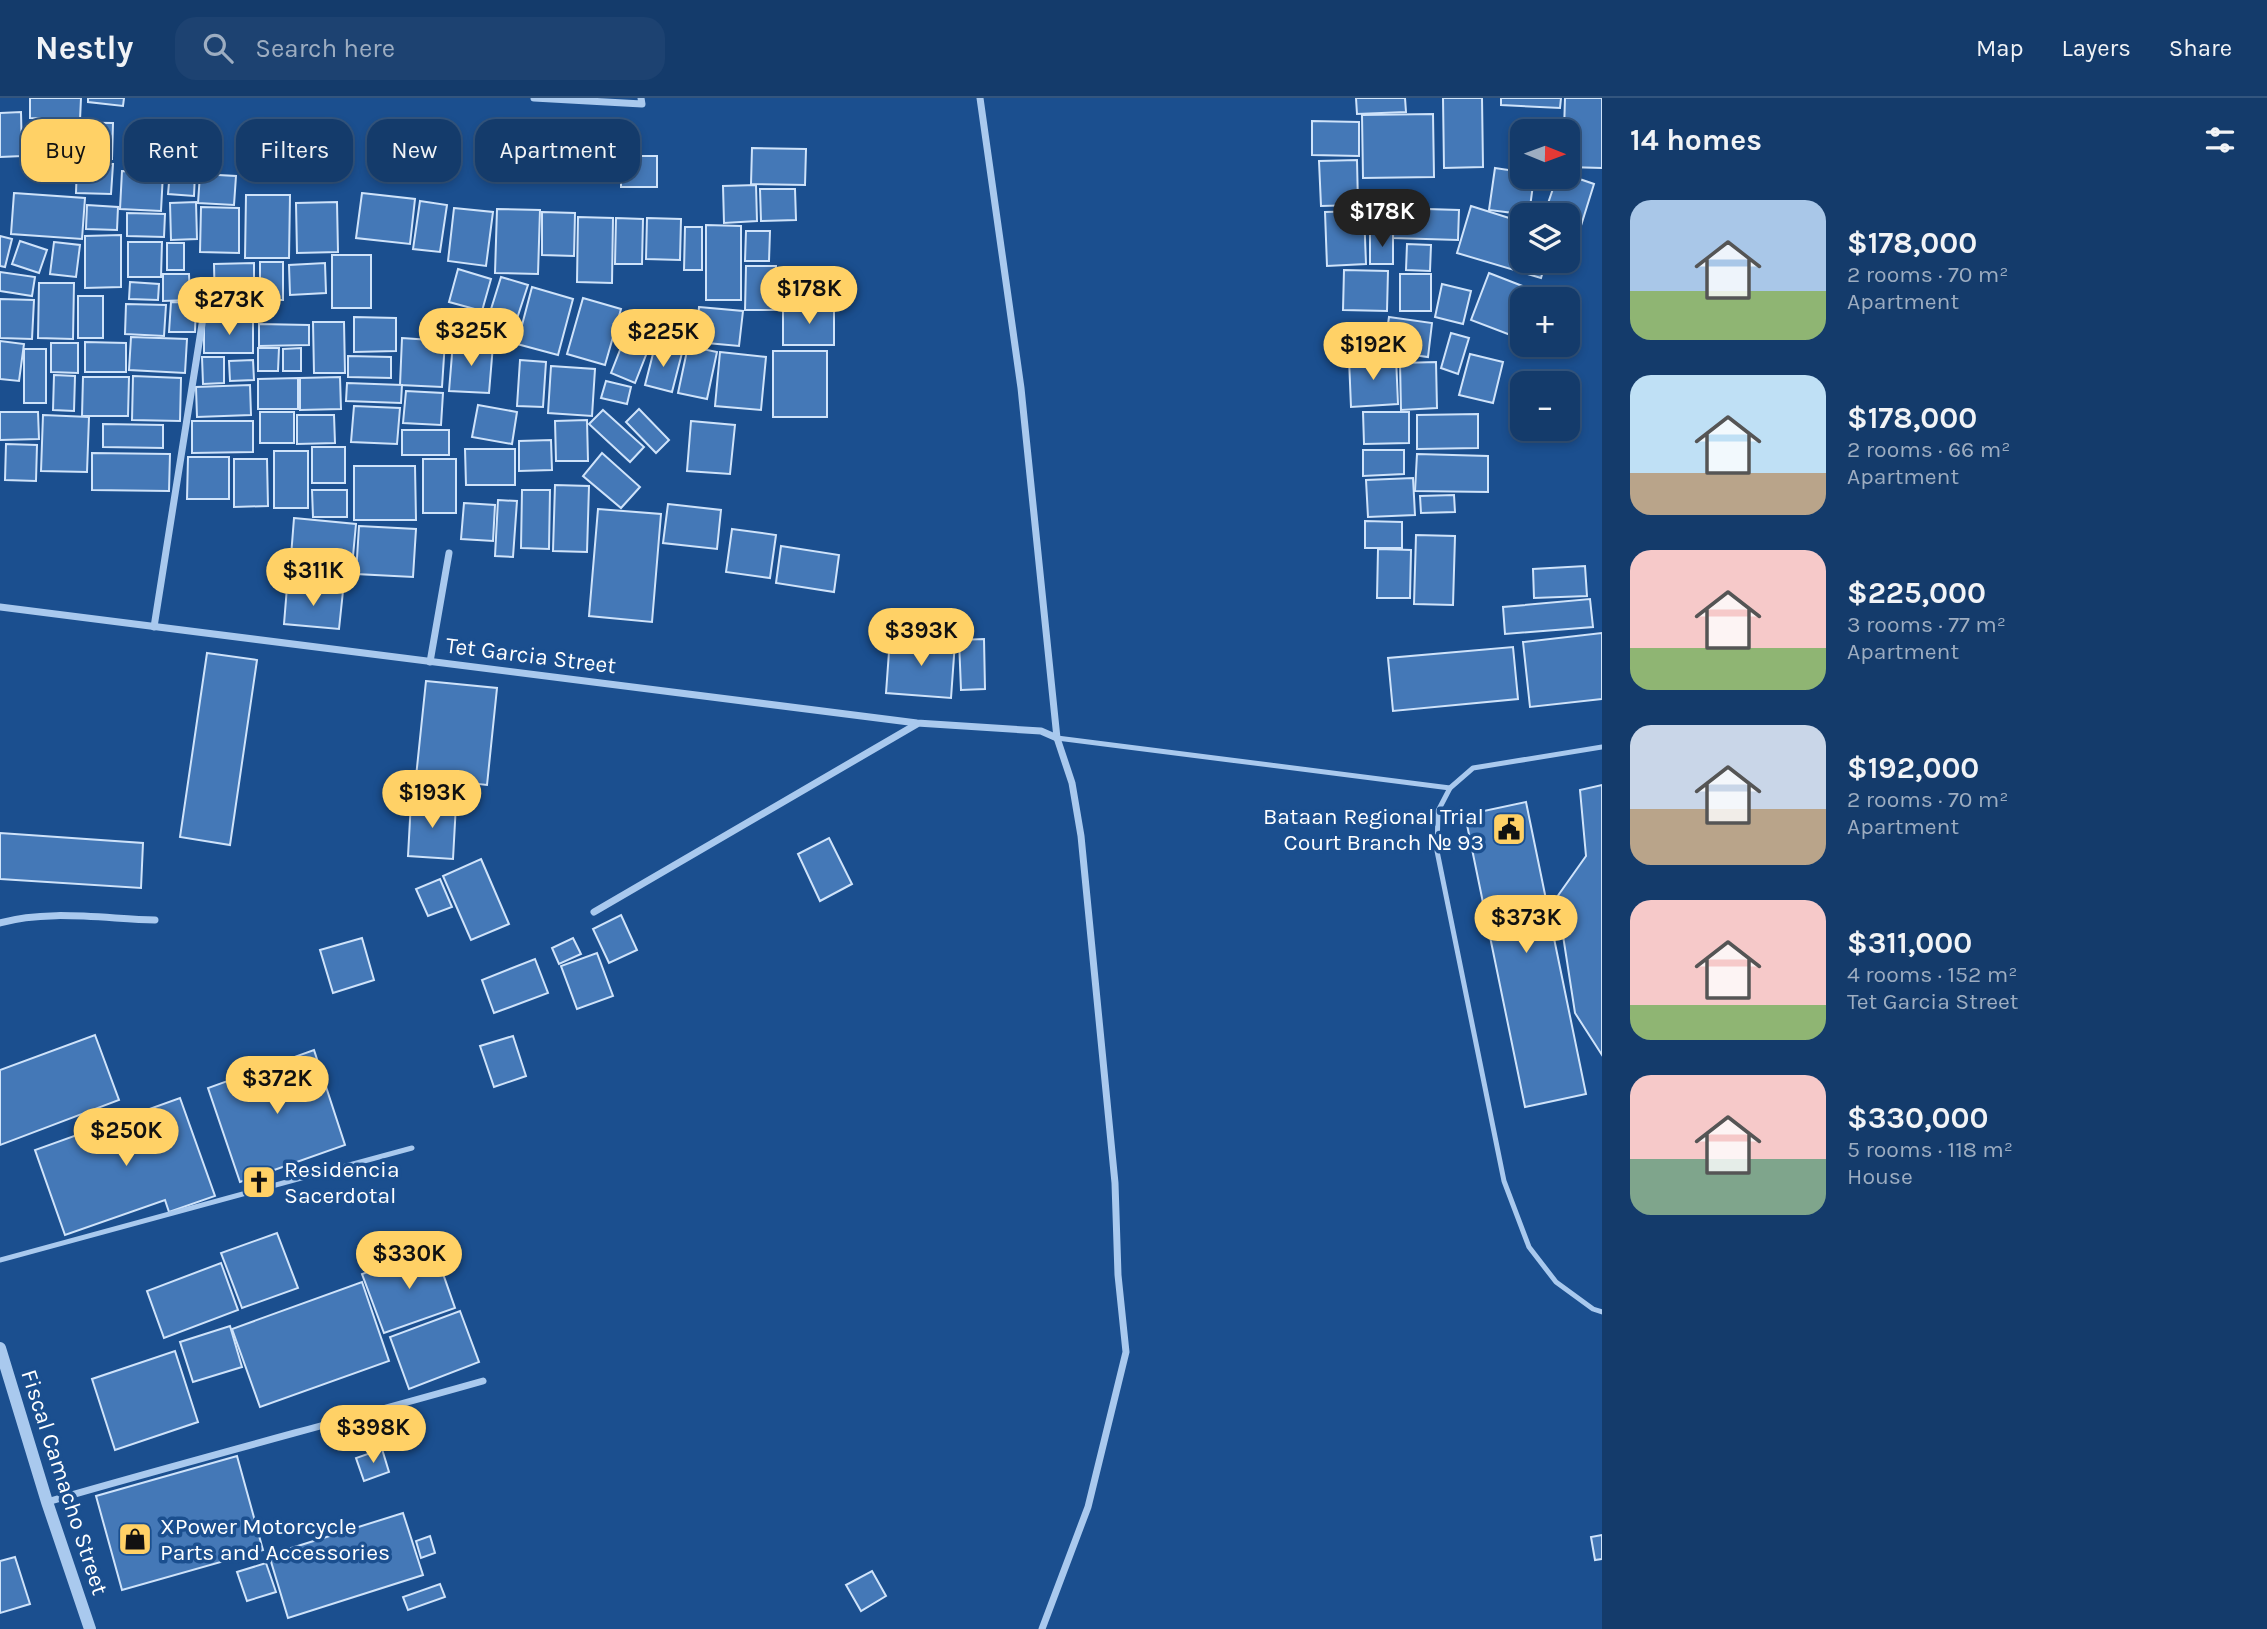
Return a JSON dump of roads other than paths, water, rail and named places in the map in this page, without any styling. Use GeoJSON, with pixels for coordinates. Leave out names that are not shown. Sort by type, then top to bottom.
{"type":"FeatureCollection","features":[{"type":"Feature","properties":{"kind":"street"},"geometry":{"type":"LineString","coordinates":[[534,98],[642,104],[641,98]]}},
{"type":"Feature","properties":{"kind":"street"},"geometry":{"type":"LineString","coordinates":[[980,98],[1021,388],[1057,738],[1072,783],[1081,836],[1115,1183],[1118,1275],[1126,1352],[1088,1507],[1042,1629]]}},
{"type":"Feature","properties":{"kind":"street"},"geometry":{"type":"LineString","coordinates":[[154,627],[206,299]]}},
{"type":"Feature","properties":{"kind":"street"},"geometry":{"type":"LineString","coordinates":[[430,662],[449,553]]}},
{"type":"Feature","properties":{"kind":"street","name":"Tet Garcia Street"},"geometry":{"type":"LineString","coordinates":[[0,607],[917,723],[1041,731],[1057,738]]}},
{"type":"Feature","properties":{"kind":"street"},"geometry":{"type":"LineString","coordinates":[[594,912],[917,723]]}},
{"type":"Feature","properties":{"kind":"street"},"geometry":{"type":"LineString","coordinates":[[0,923],[18,917],[42,916],[155,920]]}},
{"type":"Feature","properties":{"kind":"street","name":"Fiscal Camacho Street"},"geometry":{"type":"LineString","coordinates":[[0,1348],[47,1502],[90,1629]]}},
{"type":"Feature","properties":{"kind":"street"},"geometry":{"type":"LineString","coordinates":[[47,1502],[483,1381]]}},
{"type":"Feature","properties":{"kind":"lane"},"geometry":{"type":"LineString","coordinates":[[1057,738],[1450,788]]}},
{"type":"Feature","properties":{"kind":"lane"},"geometry":{"type":"LineString","coordinates":[[1602,747],[1474,768],[1450,788],[1438,811],[1437,851],[1504,1181],[1529,1247],[1556,1282],[1592,1309],[1602,1312]]}},
{"type":"Feature","properties":{"kind":"lane"},"geometry":{"type":"LineString","coordinates":[[0,1260],[412,1148]]}},
{"type":"Feature","properties":{"kind":"place","name":"Bataan Regional Trial Court Branch № 93"},"geometry":{"type":"Point","coordinates":[1509,829]}},
{"type":"Feature","properties":{"kind":"place","name":"Residencia Sacerdotal"},"geometry":{"type":"Point","coordinates":[259,1182]}},
{"type":"Feature","properties":{"kind":"place","name":"XPower Motorcycle Parts and Accessories"},"geometry":{"type":"Point","coordinates":[135,1539]}}]}
